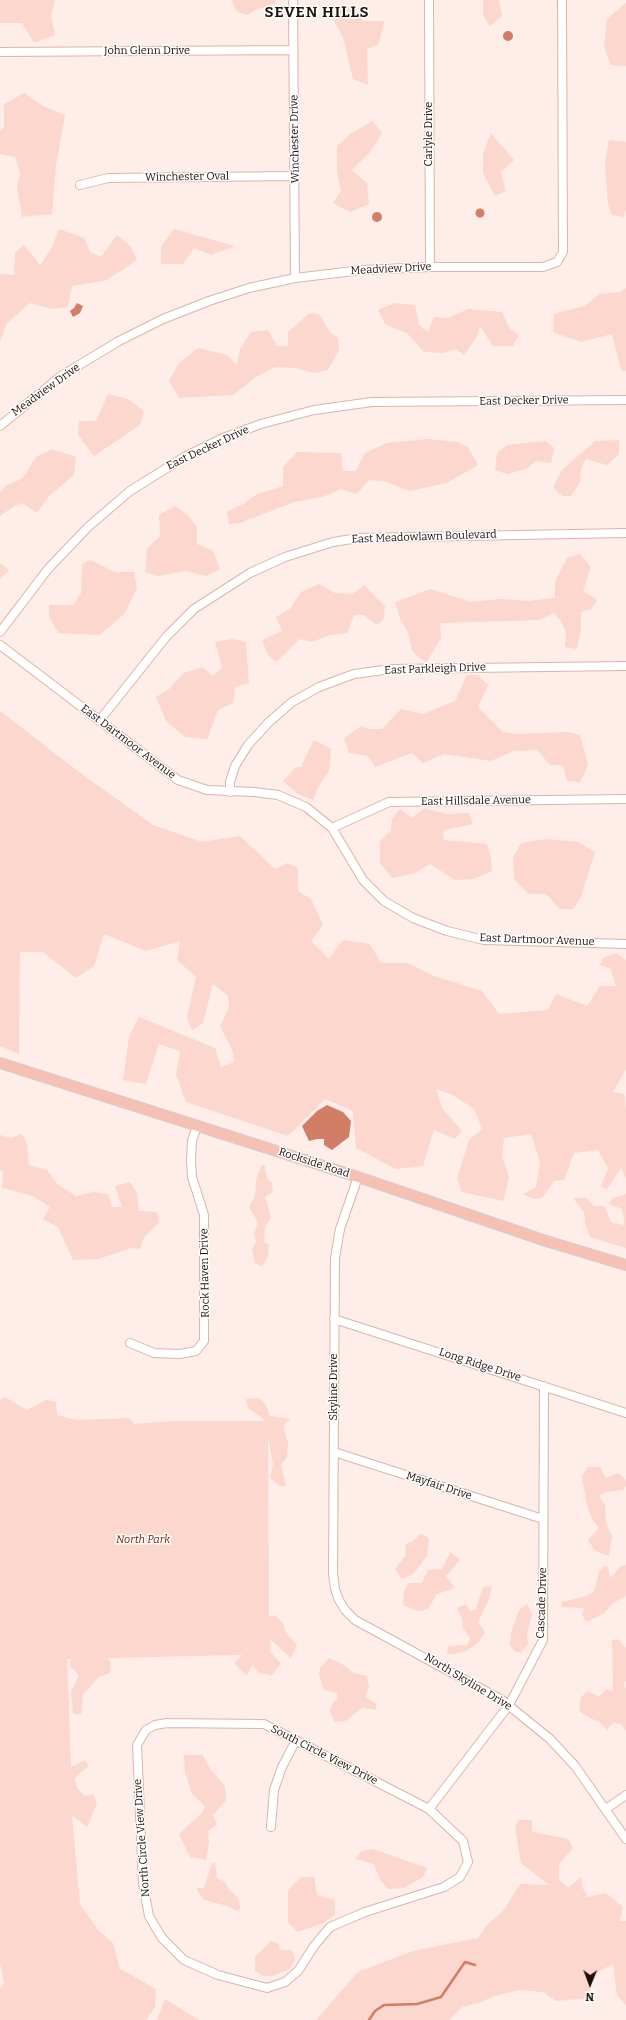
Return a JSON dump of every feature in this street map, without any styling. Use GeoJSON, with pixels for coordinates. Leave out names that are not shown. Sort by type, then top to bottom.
{"type":"FeatureCollection","features":[{"type":"Feature","properties":{"kind":"main road","name":"Rockside Road"},"geometry":{"type":"LineString","coordinates":[[0,1063],[358,1177],[546,1241],[626,1265]]}},
{"type":"Feature","properties":{"kind":"street","name":"Winchester Drive"},"geometry":{"type":"LineString","coordinates":[[293,0],[295,278]]}},
{"type":"Feature","properties":{"kind":"street","name":"Carlyle Drive"},"geometry":{"type":"LineString","coordinates":[[429,0],[430,267]]}},
{"type":"Feature","properties":{"kind":"street","name":"Meadview Drive"},"geometry":{"type":"LineString","coordinates":[[0,426],[61,376],[119,341],[163,319],[209,301],[249,288],[295,278],[362,270],[430,267],[543,267],[557,262],[563,252],[562,0]]}},
{"type":"Feature","properties":{"kind":"street","name":"John Glenn Drive"},"geometry":{"type":"LineString","coordinates":[[0,52],[293,50]]}},
{"type":"Feature","properties":{"kind":"street","name":"Winchester Oval"},"geometry":{"type":"LineString","coordinates":[[80,185],[108,178],[295,176]]}},
{"type":"Feature","properties":{"kind":"street","name":"East Decker Drive"},"geometry":{"type":"LineString","coordinates":[[0,632],[48,569],[88,526],[130,491],[186,456],[223,438],[261,424],[314,410],[372,402],[626,400]]}},
{"type":"Feature","properties":{"kind":"street","name":"East Meadowlawn Boulevard"},"geometry":{"type":"LineString","coordinates":[[99,721],[166,637],[194,609],[244,576],[285,557],[332,542],[370,537],[626,533]]}},
{"type":"Feature","properties":{"kind":"street","name":"East Dartmoor Avenue"},"geometry":{"type":"LineString","coordinates":[[0,645],[178,780],[206,790],[254,792],[278,795],[306,806],[332,828],[363,880],[384,902],[413,918],[447,932],[484,940],[626,944]]}},
{"type":"Feature","properties":{"kind":"street","name":"East Parkleigh Drive"},"geometry":{"type":"LineString","coordinates":[[230,792],[230,782],[235,766],[248,745],[268,723],[292,702],[318,687],[354,674],[391,669],[626,666]]}},
{"type":"Feature","properties":{"kind":"street","name":"East Hillsdale Avenue"},"geometry":{"type":"LineString","coordinates":[[332,828],[389,802],[626,799]]}},
{"type":"Feature","properties":{"kind":"street","name":"Rock Haven Drive"},"geometry":{"type":"LineString","coordinates":[[130,1343],[154,1353],[180,1354],[196,1351],[204,1341],[204,1215],[192,1177],[191,1161],[192,1141],[197,1126]]}},
{"type":"Feature","properties":{"kind":"street","name":"Skyline Drive"},"geometry":{"type":"LineString","coordinates":[[339,1600],[335,1589],[333,1573],[334,1258],[337,1242],[358,1177]]}},
{"type":"Feature","properties":{"kind":"street","name":"Long Ridge Drive"},"geometry":{"type":"LineString","coordinates":[[334,1319],[626,1413]]}},
{"type":"Feature","properties":{"kind":"street","name":"Cascade Drive"},"geometry":{"type":"LineString","coordinates":[[429,1809],[508,1705],[543,1640],[544,1386]]}},
{"type":"Feature","properties":{"kind":"street","name":"Mayfair Drive"},"geometry":{"type":"LineString","coordinates":[[334,1452],[543,1519]]}},
{"type":"Feature","properties":{"kind":"street","name":"North Skyline Drive"},"geometry":{"type":"LineString","coordinates":[[339,1600],[345,1610],[355,1620],[434,1662],[508,1705],[550,1739],[575,1766],[626,1839]]}},
{"type":"Feature","properties":{"kind":"street","name":"South Circle View Drive"},"geometry":{"type":"LineString","coordinates":[[146,1730],[155,1725],[167,1723],[264,1724],[429,1809],[463,1841],[468,1862]]}},
{"type":"Feature","properties":{"kind":"street","name":"North Circle View Drive"},"geometry":{"type":"LineString","coordinates":[[146,1730],[137,1745],[143,1883],[149,1916],[162,1938],[184,1960],[218,1975],[267,1988],[285,1982],[298,1971],[314,1946],[330,1927],[365,1912],[444,1887],[460,1877],[468,1862]]}},
{"type":"Feature","properties":{"kind":"street"},"geometry":{"type":"LineString","coordinates":[[271,1827],[274,1790],[282,1767],[296,1740]]}},
{"type":"Feature","properties":{"kind":"street"},"geometry":{"type":"LineString","coordinates":[[606,1809],[626,1795]]}},
{"type":"Feature","properties":{"kind":"green space"},"geometry":{"type":"Polygon","coordinates":[[[0,0],[55,0],[51,16],[55,35],[34,43],[22,23],[0,23],[0,0]]]}},
{"type":"Feature","properties":{"kind":"green space"},"geometry":{"type":"Polygon","coordinates":[[[232,0],[276,0],[275,4],[257,9],[248,15],[237,12],[232,0]]]}},
{"type":"Feature","properties":{"kind":"green space"},"geometry":{"type":"Polygon","coordinates":[[[483,0],[499,0],[502,16],[490,26],[483,15],[483,0]]]}},
{"type":"Feature","properties":{"kind":"green space"},"geometry":{"type":"Polygon","coordinates":[[[626,3],[626,66],[611,65],[604,47],[607,19],[626,3]]]}},
{"type":"Feature","properties":{"kind":"green space"},"geometry":{"type":"Polygon","coordinates":[[[335,5],[353,7],[363,21],[384,21],[379,44],[367,49],[368,85],[353,79],[343,37],[334,21],[335,5]]]}},
{"type":"Feature","properties":{"kind":"green space"},"geometry":{"type":"Polygon","coordinates":[[[24,93],[43,106],[65,115],[56,165],[52,214],[22,217],[17,187],[20,173],[15,157],[0,154],[0,131],[4,128],[4,104],[24,93]]]}},
{"type":"Feature","properties":{"kind":"green space"},"geometry":{"type":"Polygon","coordinates":[[[372,121],[382,133],[370,152],[352,170],[367,183],[369,204],[350,212],[333,203],[341,191],[337,171],[337,146],[349,135],[372,121]]]}},
{"type":"Feature","properties":{"kind":"green space"},"geometry":{"type":"Polygon","coordinates":[[[491,133],[514,160],[501,172],[506,191],[495,196],[483,173],[483,153],[491,133]]]}},
{"type":"Feature","properties":{"kind":"green space"},"geometry":{"type":"Polygon","coordinates":[[[609,140],[626,142],[626,209],[624,217],[612,215],[608,204],[605,163],[609,140]]]}},
{"type":"Feature","properties":{"kind":"green space"},"geometry":{"type":"Polygon","coordinates":[[[59,229],[84,238],[90,252],[101,257],[117,235],[130,246],[137,260],[107,280],[72,286],[68,307],[52,309],[30,303],[7,323],[0,341],[0,274],[14,275],[15,252],[24,245],[40,265],[51,249],[59,229]]]}},
{"type":"Feature","properties":{"kind":"green space"},"geometry":{"type":"Polygon","coordinates":[[[174,229],[235,246],[211,255],[194,248],[183,264],[161,264],[161,247],[174,229]]]}},
{"type":"Feature","properties":{"kind":"green space"},"geometry":{"type":"Polygon","coordinates":[[[626,288],[626,371],[621,370],[612,334],[581,342],[553,332],[554,314],[584,306],[600,294],[620,292],[626,288]]]}},
{"type":"Feature","properties":{"kind":"green space"},"geometry":{"type":"Polygon","coordinates":[[[395,303],[415,305],[419,325],[428,332],[434,317],[448,318],[468,309],[502,312],[510,329],[519,335],[513,346],[493,346],[480,326],[476,338],[464,355],[456,349],[444,353],[424,352],[408,334],[385,324],[378,310],[395,303]]]}},
{"type":"Feature","properties":{"kind":"green space"},"geometry":{"type":"Polygon","coordinates":[[[310,313],[319,314],[330,332],[338,338],[339,350],[328,370],[315,373],[295,368],[275,367],[256,377],[233,395],[179,398],[169,381],[179,363],[198,348],[227,355],[237,365],[240,349],[251,332],[268,330],[277,346],[288,346],[288,332],[310,313]]]}},
{"type":"Feature","properties":{"kind":"green space"},"geometry":{"type":"Polygon","coordinates":[[[108,394],[128,399],[144,411],[140,425],[94,456],[78,435],[79,421],[96,421],[108,394]]]}},
{"type":"Feature","properties":{"kind":"green space"},"geometry":{"type":"Polygon","coordinates":[[[428,439],[457,442],[468,447],[478,465],[447,483],[410,491],[384,481],[369,480],[357,494],[341,489],[322,497],[294,502],[240,523],[229,524],[227,512],[245,503],[257,494],[283,486],[283,467],[297,452],[341,453],[343,471],[356,471],[365,453],[387,443],[428,439]]]}},
{"type":"Feature","properties":{"kind":"green space"},"geometry":{"type":"Polygon","coordinates":[[[619,440],[619,454],[607,465],[586,459],[581,470],[580,482],[571,496],[562,496],[553,487],[562,470],[595,441],[619,440]]]}},
{"type":"Feature","properties":{"kind":"green space"},"geometry":{"type":"Polygon","coordinates":[[[546,441],[554,448],[551,463],[536,461],[526,469],[507,474],[495,470],[497,453],[507,445],[546,441]]]}},
{"type":"Feature","properties":{"kind":"green space"},"geometry":{"type":"Polygon","coordinates":[[[52,449],[76,457],[74,475],[49,496],[37,513],[22,503],[14,506],[0,516],[0,493],[6,486],[23,478],[36,457],[52,449]]]}},
{"type":"Feature","properties":{"kind":"green space"},"geometry":{"type":"Polygon","coordinates":[[[175,506],[188,515],[197,527],[197,544],[213,551],[220,569],[206,576],[186,571],[158,576],[145,572],[147,549],[160,536],[159,515],[175,506]]]}},
{"type":"Feature","properties":{"kind":"green space"},"geometry":{"type":"Polygon","coordinates":[[[580,554],[591,567],[583,591],[597,600],[591,609],[581,612],[581,629],[577,649],[565,647],[566,632],[561,621],[554,613],[539,620],[440,623],[441,638],[426,663],[412,651],[408,632],[400,619],[395,602],[431,589],[471,602],[500,599],[529,601],[555,598],[555,582],[567,558],[580,554]]]}},
{"type":"Feature","properties":{"kind":"green space"},"geometry":{"type":"Polygon","coordinates":[[[90,560],[115,572],[134,572],[137,588],[125,613],[100,635],[58,633],[49,616],[49,605],[73,605],[81,593],[82,564],[90,560]]]}},
{"type":"Feature","properties":{"kind":"green space"},"geometry":{"type":"Polygon","coordinates":[[[0,563],[9,570],[0,579],[0,563]]]}},
{"type":"Feature","properties":{"kind":"green space"},"geometry":{"type":"Polygon","coordinates":[[[319,584],[335,593],[352,594],[364,585],[385,606],[384,619],[377,625],[364,615],[354,615],[347,633],[330,635],[312,642],[300,639],[276,662],[268,655],[262,640],[282,631],[276,617],[290,609],[301,592],[319,584]]]}},
{"type":"Feature","properties":{"kind":"green space"},"geometry":{"type":"Polygon","coordinates":[[[232,639],[246,642],[249,683],[235,687],[233,703],[218,710],[207,739],[185,737],[166,721],[156,697],[169,689],[184,673],[202,667],[213,676],[222,668],[215,642],[232,639]]]}},
{"type":"Feature","properties":{"kind":"green space"},"geometry":{"type":"Polygon","coordinates":[[[467,675],[478,675],[488,685],[478,707],[503,732],[518,734],[568,732],[580,735],[588,765],[580,782],[567,781],[563,765],[550,765],[537,750],[514,751],[491,761],[444,754],[423,763],[412,753],[375,767],[368,756],[349,753],[344,738],[361,726],[369,729],[382,729],[401,709],[423,714],[455,701],[467,675]]]}},
{"type":"Feature","properties":{"kind":"green space"},"geometry":{"type":"Polygon","coordinates":[[[0,711],[83,775],[153,825],[202,842],[240,836],[275,869],[287,863],[298,868],[298,891],[311,899],[323,925],[311,941],[329,959],[343,940],[370,944],[381,963],[408,963],[434,976],[482,991],[499,1014],[548,1010],[556,994],[587,1006],[600,986],[616,986],[610,968],[600,965],[603,958],[616,953],[626,960],[626,1069],[613,1092],[624,1094],[626,1111],[626,1179],[621,1168],[607,1189],[601,1186],[608,1168],[598,1150],[574,1153],[564,1180],[554,1181],[542,1198],[534,1199],[523,1194],[536,1187],[540,1162],[531,1134],[504,1138],[502,1156],[509,1177],[503,1201],[462,1192],[457,1179],[469,1140],[482,1129],[474,1109],[453,1095],[436,1089],[442,1108],[462,1131],[455,1139],[434,1130],[423,1166],[396,1169],[356,1148],[353,1111],[325,1099],[288,1136],[186,1102],[176,1075],[180,1051],[159,1044],[146,1084],[123,1080],[129,1037],[139,1017],[215,1048],[221,1067],[234,1062],[232,1049],[220,1026],[229,1008],[228,996],[213,984],[203,1023],[192,1030],[187,1017],[196,977],[177,960],[180,941],[146,951],[104,934],[94,966],[76,978],[43,952],[20,952],[19,1054],[0,1046],[0,711]]]}},
{"type":"Feature","properties":{"kind":"green space"},"geometry":{"type":"Polygon","coordinates":[[[314,740],[331,749],[329,771],[319,786],[313,800],[298,794],[283,781],[296,767],[301,767],[314,740]]]}},
{"type":"Feature","properties":{"kind":"green space"},"geometry":{"type":"Polygon","coordinates":[[[424,808],[446,814],[469,813],[473,824],[444,830],[443,840],[487,844],[491,859],[492,871],[473,879],[455,880],[430,864],[415,873],[392,878],[380,863],[380,841],[391,831],[392,819],[400,809],[413,818],[424,808]]]}},
{"type":"Feature","properties":{"kind":"green space"},"geometry":{"type":"Polygon","coordinates":[[[546,839],[578,842],[595,852],[581,897],[573,909],[560,909],[546,894],[529,894],[514,879],[513,858],[521,843],[546,839]]]}},
{"type":"Feature","properties":{"kind":"green space"},"geometry":{"type":"Polygon","coordinates":[[[22,1134],[27,1144],[29,1165],[47,1170],[57,1184],[76,1196],[93,1192],[108,1194],[112,1207],[122,1207],[115,1186],[130,1182],[137,1193],[139,1211],[157,1212],[159,1223],[144,1237],[140,1249],[131,1248],[98,1259],[73,1260],[58,1227],[43,1219],[50,1207],[33,1196],[2,1188],[3,1172],[0,1170],[0,1135],[11,1138],[22,1134]]]}},
{"type":"Feature","properties":{"kind":"green space"},"geometry":{"type":"Polygon","coordinates":[[[262,1165],[265,1166],[267,1179],[272,1183],[273,1192],[265,1197],[271,1217],[265,1227],[264,1242],[269,1245],[268,1256],[262,1266],[255,1263],[252,1249],[256,1242],[254,1233],[258,1223],[249,1207],[255,1196],[256,1179],[262,1165]]]}},
{"type":"Feature","properties":{"kind":"green space"},"geometry":{"type":"Polygon","coordinates":[[[626,1194],[626,1248],[590,1237],[585,1223],[584,1212],[573,1198],[586,1198],[594,1206],[604,1206],[612,1223],[625,1225],[622,1209],[609,1204],[613,1198],[626,1194]]]}},
{"type":"Feature","properties":{"kind":"green space","name":"North Park"},"geometry":{"type":"Polygon","coordinates":[[[5,1397],[27,1410],[46,1400],[56,1402],[57,1415],[76,1420],[130,1418],[134,1424],[173,1421],[264,1421],[263,1418],[248,1408],[246,1399],[259,1398],[266,1405],[270,1416],[291,1419],[285,1423],[284,1431],[288,1441],[287,1457],[281,1465],[286,1486],[280,1486],[270,1478],[273,1464],[268,1437],[269,1617],[275,1615],[282,1622],[287,1634],[297,1645],[291,1658],[270,1639],[270,1652],[281,1663],[272,1675],[259,1673],[252,1665],[247,1676],[234,1663],[242,1655],[108,1658],[111,1664],[110,1673],[99,1677],[83,1694],[81,1714],[73,1714],[71,1692],[79,1675],[70,1666],[71,1659],[67,1659],[71,1767],[85,1760],[89,1766],[74,1778],[78,1789],[85,1796],[93,1794],[97,1803],[87,1827],[72,1815],[80,1904],[98,1930],[113,1943],[120,1969],[156,1989],[155,2007],[146,2020],[0,2020],[0,1989],[4,1983],[0,1963],[0,1400],[5,1397]]]}},
{"type":"Feature","properties":{"kind":"green space"},"geometry":{"type":"Polygon","coordinates":[[[588,1467],[600,1467],[606,1478],[618,1473],[626,1480],[626,1486],[623,1490],[606,1492],[599,1496],[605,1505],[606,1523],[612,1536],[609,1556],[595,1551],[588,1540],[599,1528],[592,1519],[587,1505],[582,1476],[588,1467]]]}},
{"type":"Feature","properties":{"kind":"green space"},"geometry":{"type":"Polygon","coordinates":[[[421,1533],[429,1539],[427,1556],[413,1574],[402,1579],[395,1569],[405,1556],[406,1544],[413,1541],[421,1533]]]}},
{"type":"Feature","properties":{"kind":"green space"},"geometry":{"type":"Polygon","coordinates":[[[450,1552],[460,1560],[446,1576],[455,1588],[437,1594],[428,1609],[418,1611],[403,1605],[404,1591],[409,1583],[422,1583],[428,1570],[442,1569],[450,1552]]]}},
{"type":"Feature","properties":{"kind":"green space"},"geometry":{"type":"Polygon","coordinates":[[[626,1565],[626,1596],[613,1603],[603,1614],[586,1622],[582,1614],[584,1608],[561,1607],[562,1602],[583,1597],[594,1592],[599,1572],[604,1566],[608,1567],[610,1578],[621,1566],[626,1565]]]}},
{"type":"Feature","properties":{"kind":"green space"},"geometry":{"type":"Polygon","coordinates":[[[492,1586],[489,1599],[478,1622],[485,1632],[478,1643],[466,1651],[454,1654],[447,1653],[448,1646],[467,1645],[470,1638],[462,1627],[463,1621],[457,1608],[466,1604],[470,1611],[476,1609],[483,1587],[492,1586]]]}},
{"type":"Feature","properties":{"kind":"green space"},"geometry":{"type":"Polygon","coordinates":[[[527,1604],[532,1615],[527,1634],[528,1643],[521,1653],[514,1651],[510,1645],[511,1632],[519,1610],[527,1604]]]}},
{"type":"Feature","properties":{"kind":"green space"},"geometry":{"type":"Polygon","coordinates":[[[612,1640],[619,1640],[626,1648],[626,1680],[623,1687],[626,1688],[626,1731],[622,1725],[614,1722],[607,1730],[599,1721],[592,1719],[579,1711],[581,1697],[588,1691],[599,1697],[606,1689],[613,1691],[612,1640]]]}},
{"type":"Feature","properties":{"kind":"green space"},"geometry":{"type":"Polygon","coordinates":[[[329,1658],[342,1664],[354,1673],[367,1676],[369,1687],[365,1696],[376,1704],[376,1710],[363,1708],[345,1721],[335,1722],[330,1711],[333,1702],[338,1699],[337,1693],[324,1690],[319,1675],[320,1668],[329,1658]]]}},
{"type":"Feature","properties":{"kind":"green space"},"geometry":{"type":"Polygon","coordinates":[[[184,1755],[203,1755],[210,1769],[225,1786],[226,1800],[213,1815],[217,1825],[208,1831],[209,1842],[206,1860],[190,1857],[179,1834],[202,1813],[205,1806],[192,1794],[185,1773],[184,1755]]]}},
{"type":"Feature","properties":{"kind":"green space"},"geometry":{"type":"Polygon","coordinates":[[[518,1820],[532,1820],[532,1832],[568,1839],[573,1848],[559,1864],[559,1879],[568,1888],[581,1877],[582,1887],[588,1897],[606,1893],[623,1907],[620,1921],[626,1921],[626,2005],[617,1995],[613,1964],[592,1975],[589,1998],[556,2001],[543,1992],[519,1990],[494,1996],[479,2003],[462,2007],[449,2020],[316,2020],[358,1972],[413,1951],[478,1938],[487,1925],[504,1910],[520,1884],[549,1885],[521,1863],[515,1828],[518,1820]]]}},
{"type":"Feature","properties":{"kind":"green space"},"geometry":{"type":"Polygon","coordinates":[[[373,1849],[427,1868],[423,1877],[404,1888],[388,1889],[380,1880],[374,1864],[355,1859],[362,1851],[373,1849]]]}},
{"type":"Feature","properties":{"kind":"green space"},"geometry":{"type":"Polygon","coordinates":[[[212,1863],[215,1863],[217,1878],[225,1882],[229,1890],[238,1898],[240,1906],[239,1912],[228,1906],[204,1900],[196,1888],[204,1888],[212,1863]]]}},
{"type":"Feature","properties":{"kind":"green space"},"geometry":{"type":"Polygon","coordinates":[[[301,1877],[314,1877],[317,1895],[335,1900],[335,1915],[323,1923],[298,1932],[288,1923],[288,1890],[301,1877]]]}},
{"type":"Feature","properties":{"kind":"green space"},"geometry":{"type":"Polygon","coordinates":[[[271,1941],[279,1944],[280,1950],[292,1950],[295,1960],[290,1969],[272,1976],[263,1976],[255,1971],[255,1957],[271,1941]]]}},
{"type":"Feature","properties":{"kind":"green space"},"geometry":{"type":"Polygon","coordinates":[[[165,1999],[186,2012],[199,2020],[157,2020],[165,1999]]]}},
{"type":"Feature","properties":{"kind":"shaded area"},"geometry":{"type":"Polygon","coordinates":[[[506,31],[510,31],[512,32],[512,40],[506,41],[503,38],[503,34],[506,31]]]}},
{"type":"Feature","properties":{"kind":"shaded area"},"geometry":{"type":"Polygon","coordinates":[[[480,208],[485,213],[480,218],[475,213],[480,208]]]}},
{"type":"Feature","properties":{"kind":"shaded area"},"geometry":{"type":"Polygon","coordinates":[[[375,212],[379,212],[382,217],[379,222],[375,222],[372,219],[372,215],[375,212]]]}},
{"type":"Feature","properties":{"kind":"shaded area"},"geometry":{"type":"Polygon","coordinates":[[[77,303],[83,306],[80,313],[73,317],[70,311],[77,303]]]}},
{"type":"Feature","properties":{"kind":"shaded area"},"geometry":{"type":"Polygon","coordinates":[[[327,1105],[343,1112],[351,1121],[349,1137],[332,1150],[324,1145],[324,1139],[309,1141],[302,1126],[317,1111],[327,1105]]]}},
{"type":"Feature","properties":{"kind":"waterway"},"geometry":{"type":"LineString","coordinates":[[369,2020],[375,2011],[384,2005],[417,2004],[441,1997],[465,1962],[475,1965]]}},
{"type":"Feature","properties":{"kind":"district","name":"SEVEN HILLS"},"geometry":{"type":"Point","coordinates":[317,13]}}]}
